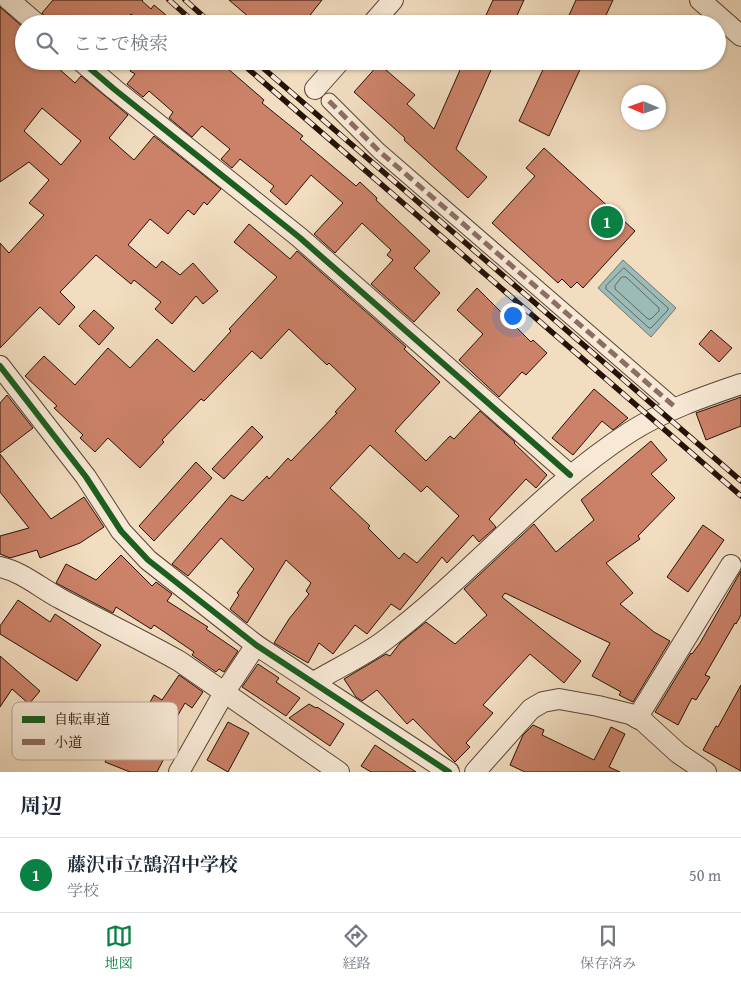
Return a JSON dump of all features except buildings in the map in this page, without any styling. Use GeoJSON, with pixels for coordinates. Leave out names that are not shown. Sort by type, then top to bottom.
{"type":"FeatureCollection","features":[{"type":"Feature","properties":{"kind":"street"},"geometry":{"type":"LineString","coordinates":[[10,0],[27,15]]}},
{"type":"Feature","properties":{"kind":"street"},"geometry":{"type":"LineString","coordinates":[[380,15],[393,0]]}},
{"type":"Feature","properties":{"kind":"street"},"geometry":{"type":"LineString","coordinates":[[700,0],[717,15]]}},
{"type":"Feature","properties":{"kind":"street"},"geometry":{"type":"LineString","coordinates":[[726,23],[741,36]]}},
{"type":"Feature","properties":{"kind":"street"},"geometry":{"type":"LineString","coordinates":[[92,70],[299,237],[570,475]]}},
{"type":"Feature","properties":{"kind":"street"},"geometry":{"type":"LineString","coordinates":[[335,70],[322,95],[379,151],[675,408]]}},
{"type":"Feature","properties":{"kind":"street"},"geometry":{"type":"LineString","coordinates":[[0,366],[86,477],[121,531],[148,560],[256,645],[449,772]]}},
{"type":"Feature","properties":{"kind":"street"},"geometry":{"type":"LineString","coordinates":[[314,682],[384,641],[450,586],[570,475],[632,431],[675,408],[741,384]]}},
{"type":"Feature","properties":{"kind":"street"},"geometry":{"type":"LineString","coordinates":[[638,718],[731,565]]}},
{"type":"Feature","properties":{"kind":"street"},"geometry":{"type":"LineString","coordinates":[[0,567],[22,575],[60,598],[152,645],[201,675],[339,772]]}},
{"type":"Feature","properties":{"kind":"street"},"geometry":{"type":"LineString","coordinates":[[179,772],[224,693],[256,645]]}},
{"type":"Feature","properties":{"kind":"street"},"geometry":{"type":"LineString","coordinates":[[475,772],[531,709],[543,702],[559,699],[567,699],[630,714],[644,722],[686,759],[706,772]]}},
{"type":"Feature","properties":{"kind":"water"},"geometry":{"type":"Polygon","coordinates":[[[623,260],[676,308],[651,337],[598,288],[623,260]]]}},
{"type":"Feature","properties":{"kind":"railway"},"geometry":{"type":"LineString","coordinates":[[169,0],[186,15]]}},
{"type":"Feature","properties":{"kind":"railway"},"geometry":{"type":"LineString","coordinates":[[185,0],[202,15]]}},
{"type":"Feature","properties":{"kind":"railway"},"geometry":{"type":"LineString","coordinates":[[249,70],[741,496]]}},
{"type":"Feature","properties":{"kind":"railway"},"geometry":{"type":"LineString","coordinates":[[265,70],[741,481]]}},
{"type":"Feature","properties":{"kind":"marked path"},"geometry":{"type":"LineString","coordinates":[[329,101],[379,151],[675,407]]}},
{"type":"Feature","properties":{"kind":"cycle path"},"geometry":{"type":"LineString","coordinates":[[92,70],[299,237],[570,475]]}},
{"type":"Feature","properties":{"kind":"cycle path"},"geometry":{"type":"LineString","coordinates":[[0,366],[86,477],[121,531],[148,560],[256,645],[449,772]]}},
{"type":"Feature","properties":{"kind":"place","name":"藤沢市立鵠沼中学校"},"geometry":{"type":"Point","coordinates":[607,222]}}]}
